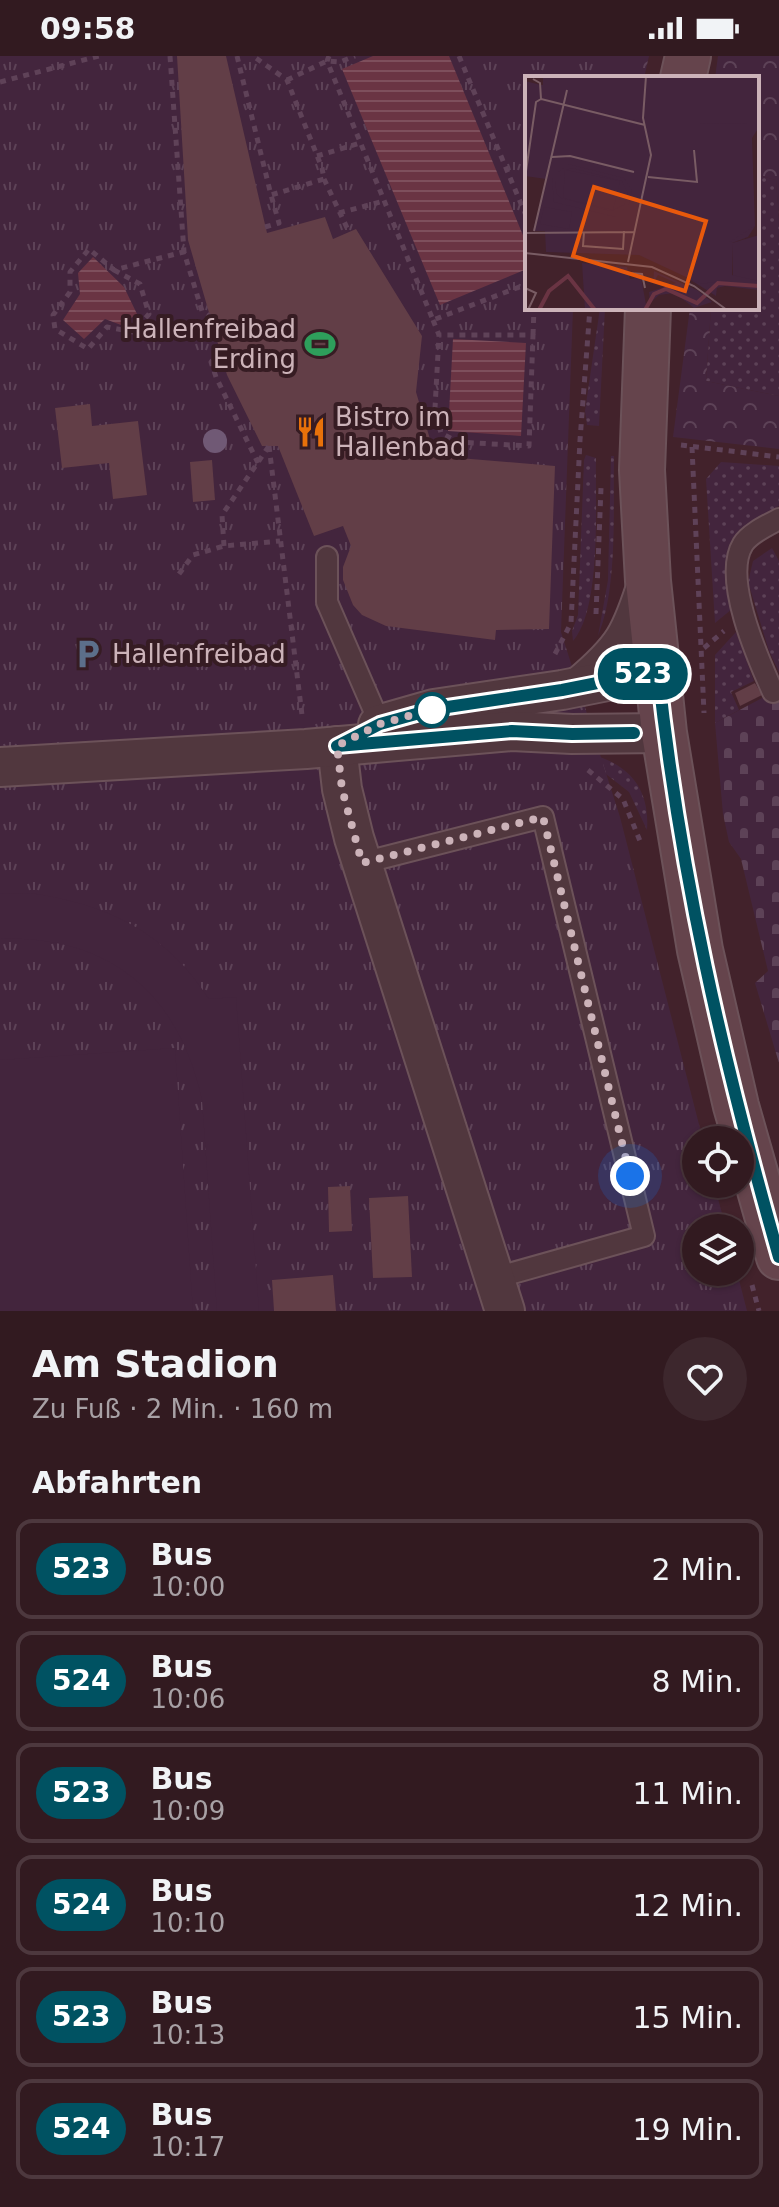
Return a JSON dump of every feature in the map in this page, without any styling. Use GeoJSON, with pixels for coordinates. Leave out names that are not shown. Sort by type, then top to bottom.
{"type":"FeatureCollection","features":[{"type":"Feature","properties":{"kind":"main road"},"geometry":{"type":"LineString","coordinates":[[683,76],[688,56]]}},
{"type":"Feature","properties":{"kind":"main road"},"geometry":{"type":"LineString","coordinates":[[648,310],[642,470],[648,581],[664,733],[700,950],[736,1106],[779,1257]]}},
{"type":"Feature","properties":{"kind":"street"},"geometry":{"type":"LineString","coordinates":[[322,747],[380,724],[612,660],[634,627],[648,581]]}},
{"type":"Feature","properties":{"kind":"street"},"geometry":{"type":"LineString","coordinates":[[572,671],[658,671]]}},
{"type":"Feature","properties":{"kind":"street"},"geometry":{"type":"LineString","coordinates":[[0,767],[322,747],[512,731],[664,733]]}},
{"type":"Feature","properties":{"kind":"street"},"geometry":{"type":"LineString","coordinates":[[322,747],[342,789],[362,863],[500,1294]]}},
{"type":"Feature","properties":{"kind":"lane"},"geometry":{"type":"LineString","coordinates":[[773,692],[756,655],[743,615],[737,572],[743,544],[779,519]]}},
{"type":"Feature","properties":{"kind":"lane"},"geometry":{"type":"LineString","coordinates":[[327,557],[327,602],[380,724]]}},
{"type":"Feature","properties":{"kind":"lane"},"geometry":{"type":"LineString","coordinates":[[362,863],[543,817],[644,1236],[500,1294]]}},
{"type":"Feature","properties":{"kind":"path"},"geometry":{"type":"LineString","coordinates":[[0,82],[99,56]]}},
{"type":"Feature","properties":{"kind":"path"},"geometry":{"type":"LineString","coordinates":[[170,56],[175,75],[188,251],[202,311],[211,317]]}},
{"type":"Feature","properties":{"kind":"path"},"geometry":{"type":"LineString","coordinates":[[237,56],[279,223],[265,227]]}},
{"type":"Feature","properties":{"kind":"path"},"geometry":{"type":"LineString","coordinates":[[253,56],[287,80],[324,179],[349,232]]}},
{"type":"Feature","properties":{"kind":"path"},"geometry":{"type":"LineString","coordinates":[[321,56],[340,62],[355,56]]}},
{"type":"Feature","properties":{"kind":"path"},"geometry":{"type":"LineString","coordinates":[[459,56],[525,213]]}},
{"type":"Feature","properties":{"kind":"path"},"geometry":{"type":"LineString","coordinates":[[287,80],[328,58]]}},
{"type":"Feature","properties":{"kind":"path"},"geometry":{"type":"LineString","coordinates":[[328,58],[439,335],[435,408],[441,433],[458,442],[529,446],[534,310]]}},
{"type":"Feature","properties":{"kind":"path"},"geometry":{"type":"LineString","coordinates":[[232,81],[243,81]]}},
{"type":"Feature","properties":{"kind":"path"},"geometry":{"type":"LineString","coordinates":[[317,156],[360,143]]}},
{"type":"Feature","properties":{"kind":"path"},"geometry":{"type":"LineString","coordinates":[[271,195],[324,179]]}},
{"type":"Feature","properties":{"kind":"path"},"geometry":{"type":"LineString","coordinates":[[339,213],[384,201]]}},
{"type":"Feature","properties":{"kind":"path"},"geometry":{"type":"LineString","coordinates":[[89,249],[114,270],[140,284],[149,314],[133,332],[107,327],[88,349],[55,329],[53,315],[70,292],[70,272],[89,249]]}},
{"type":"Feature","properties":{"kind":"path"},"geometry":{"type":"LineString","coordinates":[[114,270],[188,251]]}},
{"type":"Feature","properties":{"kind":"path"},"geometry":{"type":"LineString","coordinates":[[433,320],[525,285]]}},
{"type":"Feature","properties":{"kind":"path"},"geometry":{"type":"LineString","coordinates":[[572,671],[551,661],[571,623],[590,310]]}},
{"type":"Feature","properties":{"kind":"path"},"geometry":{"type":"LineString","coordinates":[[439,335],[533,335]]}},
{"type":"Feature","properties":{"kind":"path"},"geometry":{"type":"LineString","coordinates":[[220,351],[211,362],[216,377],[258,463]]}},
{"type":"Feature","properties":{"kind":"path"},"geometry":{"type":"LineString","coordinates":[[456,458],[458,442]]}},
{"type":"Feature","properties":{"kind":"path"},"geometry":{"type":"LineString","coordinates":[[681,445],[779,457]]}},
{"type":"Feature","properties":{"kind":"path"},"geometry":{"type":"LineString","coordinates":[[224,546],[222,515],[269,446],[280,541],[322,747]]}},
{"type":"Feature","properties":{"kind":"path"},"geometry":{"type":"LineString","coordinates":[[692,447],[704,709]]}},
{"type":"Feature","properties":{"kind":"path"},"geometry":{"type":"LineString","coordinates":[[595,620],[602,478]]}},
{"type":"Feature","properties":{"kind":"path"},"geometry":{"type":"LineString","coordinates":[[179,574],[193,555],[224,546],[280,541]]}},
{"type":"Feature","properties":{"kind":"green space"},"geometry":{"type":"Polygon","coordinates":[[[0,56],[627,56],[622,76],[525,76],[525,310],[573,310],[561,632],[620,817],[699,1126],[682,1126],[682,1198],[718,1198],[722,1214],[682,1214],[682,1286],[741,1286],[747,1311],[0,1311],[0,56]]]}},
{"type":"Feature","properties":{"kind":"green space"},"geometry":{"type":"Polygon","coordinates":[[[612,56],[649,56],[644,76],[607,76],[612,56]]]}},
{"type":"Feature","properties":{"kind":"green space"},"geometry":{"type":"Polygon","coordinates":[[[718,56],[779,56],[779,219],[776,180],[759,176],[759,76],[715,76],[718,56]]]}},
{"type":"Feature","properties":{"kind":"green space"},"geometry":{"type":"Polygon","coordinates":[[[759,176],[776,180],[779,219],[779,396],[706,381],[711,310],[759,310],[759,176]]]}},
{"type":"Feature","properties":{"kind":"green space"},"geometry":{"type":"Polygon","coordinates":[[[600,310],[605,310],[599,426],[587,425],[585,411],[600,310]]]}},
{"type":"Feature","properties":{"kind":"green space"},"geometry":{"type":"Polygon","coordinates":[[[690,310],[711,310],[706,381],[779,396],[779,449],[673,437],[690,310]]]}},
{"type":"Feature","properties":{"kind":"green space"},"geometry":{"type":"Polygon","coordinates":[[[586,455],[596,458],[595,554],[589,605],[573,641],[572,631],[578,615],[586,455]]]}},
{"type":"Feature","properties":{"kind":"green space"},"geometry":{"type":"Polygon","coordinates":[[[611,456],[614,456],[612,572],[598,636],[608,580],[611,456]]]}},
{"type":"Feature","properties":{"kind":"green space"},"geometry":{"type":"Polygon","coordinates":[[[721,462],[779,466],[779,506],[746,525],[730,552],[732,609],[715,623],[706,479],[721,462]]]}},
{"type":"Feature","properties":{"kind":"green space"},"geometry":{"type":"Polygon","coordinates":[[[772,548],[779,561],[779,672],[769,651],[748,582],[753,561],[772,548]]]}},
{"type":"Feature","properties":{"kind":"green space"},"geometry":{"type":"Polygon","coordinates":[[[736,632],[754,681],[731,692],[739,710],[715,723],[715,655],[736,632]]]}},
{"type":"Feature","properties":{"kind":"green space"},"geometry":{"type":"Polygon","coordinates":[[[779,689],[779,1063],[755,983],[768,971],[741,859],[729,842],[723,814],[715,723],[779,689]]]}},
{"type":"Feature","properties":{"kind":"green space"},"geometry":{"type":"Polygon","coordinates":[[[591,754],[616,765],[634,780],[645,802],[647,830],[629,792],[602,771],[591,754]]]}},
{"type":"Feature","properties":{"kind":"green space"},"geometry":{"type":"Polygon","coordinates":[[[30,893],[84,905],[132,925],[174,956],[209,999],[236,997],[259,1311],[217,1311],[202,1100],[191,1062],[176,1030],[157,1001],[134,978],[106,960],[75,948],[39,940],[0,939],[0,894],[30,893]]]}},
{"type":"Feature","properties":{"kind":"green space"},"geometry":{"type":"Polygon","coordinates":[[[175,1048],[193,1311],[0,1311],[0,1060],[175,1048]]]}},
{"type":"Feature","properties":{"kind":"shaded area"},"geometry":{"type":"Polygon","coordinates":[[[373,56],[449,56],[525,240],[525,270],[440,305],[342,69],[373,56]]]}},
{"type":"Feature","properties":{"kind":"shaded area"},"geometry":{"type":"Polygon","coordinates":[[[93,257],[124,287],[137,314],[121,325],[105,319],[84,339],[63,320],[80,294],[78,273],[93,257]]]}},
{"type":"Feature","properties":{"kind":"shaded area"},"geometry":{"type":"Polygon","coordinates":[[[453,339],[526,343],[521,436],[448,431],[453,339]]]}},
{"type":"Feature","properties":{"kind":"building","name":"Hallenfreibad Erding"},"geometry":{"type":"Polygon","coordinates":[[[177,56],[226,56],[267,233],[325,217],[333,239],[356,229],[422,336],[416,392],[435,456],[555,466],[549,629],[496,630],[495,640],[386,626],[362,615],[353,605],[343,580],[343,567],[351,546],[343,526],[314,536],[278,446],[262,446],[227,375],[188,240],[177,56]]]}},
{"type":"Feature","properties":{"kind":"building"},"geometry":{"type":"Polygon","coordinates":[[[90,404],[92,426],[138,421],[147,495],[113,499],[109,463],[62,468],[55,408],[90,404]]]}},
{"type":"Feature","properties":{"kind":"building"},"geometry":{"type":"Polygon","coordinates":[[[212,460],[215,500],[193,502],[190,462],[212,460]]]}},
{"type":"Feature","properties":{"kind":"building"},"geometry":{"type":"Polygon","coordinates":[[[755,683],[762,695],[740,706],[735,693],[755,683]]]}},
{"type":"Feature","properties":{"kind":"building"},"geometry":{"type":"Polygon","coordinates":[[[350,1186],[352,1231],[329,1232],[328,1187],[350,1186]]]}},
{"type":"Feature","properties":{"kind":"building"},"geometry":{"type":"Polygon","coordinates":[[[408,1196],[412,1277],[373,1278],[369,1198],[408,1196]]]}},
{"type":"Feature","properties":{"kind":"building"},"geometry":{"type":"Polygon","coordinates":[[[333,1275],[336,1311],[274,1311],[272,1280],[333,1275]]]}},
{"type":"Feature","properties":{"kind":"bus line","name":"523"},"geometry":{"type":"LineString","coordinates":[[634,733],[512,731],[337,746],[380,724],[434,709],[562,690],[658,671],[664,733],[700,950],[736,1106],[779,1257]]}},
{"type":"Feature","properties":{"kind":"place","name":"Hallenfreibad Erding"},"geometry":{"type":"Point","coordinates":[320,344]}},
{"type":"Feature","properties":{"kind":"place","name":"Bistro im Hallenbad"},"geometry":{"type":"Point","coordinates":[311,432]}},
{"type":"Feature","properties":{"kind":"place","name":"Hallenfreibad"},"geometry":{"type":"Point","coordinates":[88,654]}},
{"type":"Feature","properties":{"kind":"route"},"geometry":{"type":"LineString","coordinates":[[432,710],[380,724],[337,746],[342,789],[362,863],[543,817],[630,1176]]}}]}
